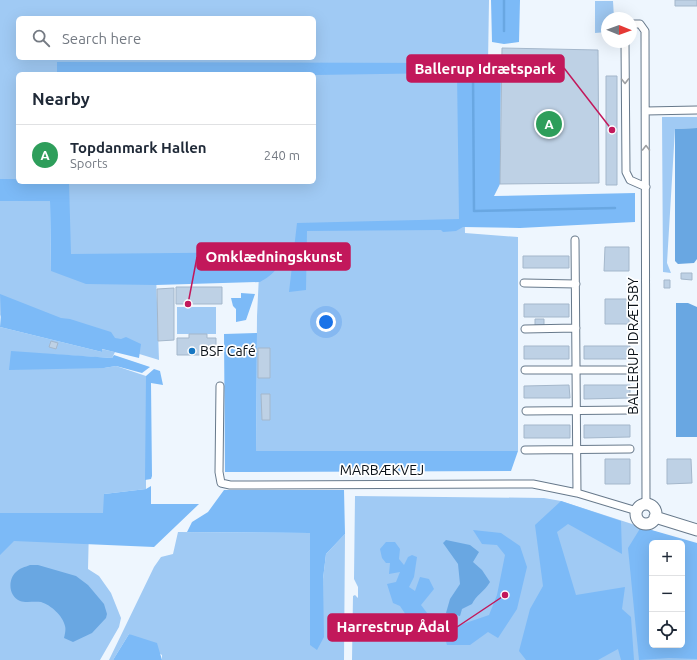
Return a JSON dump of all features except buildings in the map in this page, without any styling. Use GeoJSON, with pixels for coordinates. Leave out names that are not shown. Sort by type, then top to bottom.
{"type":"FeatureCollection","features":[{"type":"Feature","properties":{"kind":"street","name":"BALLERUP IDRÆTSBY"},"geometry":{"type":"LineString","coordinates":[[637,24],[640,24],[645,31],[646,111],[641,508]]}},
{"type":"Feature","properties":{"kind":"street"},"geometry":{"type":"LineString","coordinates":[[625,48],[626,172],[630,180],[646,187]]}},
{"type":"Feature","properties":{"kind":"street"},"geometry":{"type":"LineString","coordinates":[[646,111],[697,110]]}},
{"type":"Feature","properties":{"kind":"street"},"geometry":{"type":"LineString","coordinates":[[575,240],[577,493]]}},
{"type":"Feature","properties":{"kind":"street"},"geometry":{"type":"LineString","coordinates":[[524,283],[576,284]]}},
{"type":"Feature","properties":{"kind":"street"},"geometry":{"type":"LineString","coordinates":[[525,329],[576,328]]}},
{"type":"Feature","properties":{"kind":"street"},"geometry":{"type":"LineString","coordinates":[[525,370],[631,370]]}},
{"type":"Feature","properties":{"kind":"street","name":"MARBÆKVEJ"},"geometry":{"type":"LineString","coordinates":[[220,386],[219,472],[221,483],[230,485],[533,484],[641,508]]}},
{"type":"Feature","properties":{"kind":"street"},"geometry":{"type":"LineString","coordinates":[[526,411],[631,410]]}},
{"type":"Feature","properties":{"kind":"street"},"geometry":{"type":"LineString","coordinates":[[525,450],[630,449]]}},
{"type":"Feature","properties":{"kind":"street"},"geometry":{"type":"LineString","coordinates":[[641,508],[654,509],[655,517],[652,522],[644,524],[638,519],[641,508]]}},
{"type":"Feature","properties":{"kind":"street"},"geometry":{"type":"LineString","coordinates":[[655,517],[697,530]]}},
{"type":"Feature","properties":{"kind":"shaded area"},"geometry":{"type":"Polygon","coordinates":[[[0,0],[489,0],[488,63],[462,64],[465,233],[518,237],[518,451],[256,451],[257,316],[260,254],[62,257],[58,200],[0,198],[0,0]]]}},
{"type":"Feature","properties":{"kind":"shaded area"},"geometry":{"type":"Polygon","coordinates":[[[491,0],[520,0],[519,42],[504,44],[492,42],[491,0]]]}},
{"type":"Feature","properties":{"kind":"shaded area"},"geometry":{"type":"Polygon","coordinates":[[[595,1],[613,1],[614,12],[601,12],[601,32],[595,33],[595,1]]]}},
{"type":"Feature","properties":{"kind":"shaded area"},"geometry":{"type":"Polygon","coordinates":[[[57,62],[451,63],[448,73],[316,75],[316,72],[57,72],[57,62]]]}},
{"type":"Feature","properties":{"kind":"shaded area"},"geometry":{"type":"Polygon","coordinates":[[[460,63],[501,64],[500,184],[494,196],[635,193],[635,222],[520,228],[463,227],[456,231],[443,232],[441,230],[307,231],[306,290],[289,292],[297,223],[459,219],[457,73],[460,63]]]}},
{"type":"Feature","properties":{"kind":"shaded area"},"geometry":{"type":"Polygon","coordinates":[[[662,117],[697,117],[697,128],[675,129],[667,263],[671,273],[663,272],[662,117]]]}},
{"type":"Feature","properties":{"kind":"shaded area"},"geometry":{"type":"Polygon","coordinates":[[[697,128],[697,259],[694,263],[678,264],[675,261],[675,129],[697,128]]]}},
{"type":"Feature","properties":{"kind":"shaded area"},"geometry":{"type":"Polygon","coordinates":[[[0,179],[16,179],[16,184],[69,184],[71,254],[281,252],[279,263],[269,276],[260,282],[156,285],[86,284],[51,271],[50,201],[0,201],[0,179]]]}},
{"type":"Feature","properties":{"kind":"shaded area"},"geometry":{"type":"Polygon","coordinates":[[[0,201],[50,201],[51,271],[156,274],[159,360],[2,312],[0,317],[0,201]]]}},
{"type":"Feature","properties":{"kind":"shaded area"},"geometry":{"type":"Polygon","coordinates":[[[241,293],[255,294],[246,320],[236,322],[236,309],[233,306],[231,298],[241,298],[241,293]]]}},
{"type":"Feature","properties":{"kind":"shaded area"},"geometry":{"type":"Polygon","coordinates":[[[0,294],[61,318],[70,319],[111,332],[115,338],[121,339],[126,337],[141,344],[139,358],[102,349],[102,352],[0,327],[0,294]]]}},
{"type":"Feature","properties":{"kind":"shaded area"},"geometry":{"type":"Polygon","coordinates":[[[676,303],[688,303],[697,307],[697,437],[676,437],[676,303]]]}},
{"type":"Feature","properties":{"kind":"shaded area"},"geometry":{"type":"Polygon","coordinates":[[[177,307],[216,307],[216,334],[177,334],[177,307]]]}},
{"type":"Feature","properties":{"kind":"shaded area"},"geometry":{"type":"Polygon","coordinates":[[[0,327],[102,352],[101,349],[115,352],[112,358],[11,352],[104,368],[116,366],[146,376],[146,489],[104,494],[104,513],[0,513],[0,327]]]}},
{"type":"Feature","properties":{"kind":"shaded area"},"geometry":{"type":"Polygon","coordinates":[[[257,333],[256,451],[518,451],[511,471],[225,472],[224,334],[257,333]]]}},
{"type":"Feature","properties":{"kind":"shaded area"},"geometry":{"type":"Polygon","coordinates":[[[11,351],[112,358],[114,355],[150,367],[142,373],[116,366],[104,368],[9,370],[11,351]]]}},
{"type":"Feature","properties":{"kind":"shaded area"},"geometry":{"type":"Polygon","coordinates":[[[154,369],[160,371],[163,385],[151,383],[152,476],[151,479],[145,480],[146,376],[154,369]]]}},
{"type":"Feature","properties":{"kind":"shaded area"},"geometry":{"type":"Polygon","coordinates":[[[151,486],[151,504],[199,504],[154,547],[14,541],[0,555],[0,513],[103,513],[104,494],[146,489],[151,486]]]}},
{"type":"Feature","properties":{"kind":"shaded area"},"geometry":{"type":"Polygon","coordinates":[[[224,490],[344,490],[345,534],[326,554],[323,579],[324,637],[317,650],[310,645],[310,533],[187,532],[192,522],[208,512],[224,490]]]}},
{"type":"Feature","properties":{"kind":"shaded area"},"geometry":{"type":"Polygon","coordinates":[[[355,496],[544,498],[561,501],[682,540],[649,540],[649,648],[685,648],[685,541],[697,545],[697,660],[352,660],[353,596],[355,595],[358,598],[358,587],[354,579],[355,496]]]}},
{"type":"Feature","properties":{"kind":"shaded area"},"geometry":{"type":"Polygon","coordinates":[[[561,501],[621,521],[622,554],[568,524],[557,532],[576,595],[625,587],[622,609],[631,617],[634,660],[621,660],[618,649],[598,660],[526,660],[519,651],[530,609],[543,586],[535,525],[561,501]]]}},
{"type":"Feature","properties":{"kind":"shaded area"},"geometry":{"type":"Polygon","coordinates":[[[0,523],[89,527],[88,569],[99,576],[111,593],[121,618],[119,627],[100,660],[0,660],[0,523]]]}},
{"type":"Feature","properties":{"kind":"shaded area"},"geometry":{"type":"Polygon","coordinates":[[[641,527],[697,543],[697,659],[669,658],[639,660],[628,548],[641,527]]]}},
{"type":"Feature","properties":{"kind":"shaded area"},"geometry":{"type":"Polygon","coordinates":[[[473,530],[501,533],[520,546],[527,567],[517,609],[498,638],[488,632],[470,645],[447,645],[445,630],[489,615],[497,595],[505,555],[497,545],[482,544],[473,530]]]}},
{"type":"Feature","properties":{"kind":"shaded area"},"geometry":{"type":"Polygon","coordinates":[[[178,532],[310,533],[310,645],[323,579],[326,554],[345,534],[344,660],[162,660],[162,655],[129,634],[113,660],[109,660],[154,567],[161,557],[173,554],[178,532]]]}},
{"type":"Feature","properties":{"kind":"shaded area"},"geometry":{"type":"Polygon","coordinates":[[[446,540],[470,545],[479,552],[473,562],[482,570],[490,582],[472,604],[462,609],[460,616],[446,613],[450,599],[460,584],[458,564],[443,543],[446,540]]]}},
{"type":"Feature","properties":{"kind":"shaded area"},"geometry":{"type":"Polygon","coordinates":[[[386,542],[395,542],[400,549],[399,559],[404,565],[408,557],[412,555],[417,557],[414,577],[409,587],[415,591],[420,577],[429,579],[434,589],[421,605],[427,613],[439,614],[437,625],[440,631],[439,641],[419,642],[413,635],[416,630],[400,606],[393,603],[387,584],[396,582],[400,572],[389,574],[390,563],[386,563],[382,558],[380,549],[386,542]]]}},
{"type":"Feature","properties":{"kind":"shaded area"},"geometry":{"type":"Polygon","coordinates":[[[30,565],[38,565],[76,576],[88,585],[104,604],[107,614],[106,618],[92,633],[73,642],[64,638],[64,622],[56,611],[41,602],[20,601],[16,599],[11,591],[10,587],[13,575],[19,570],[30,565]]]}},
{"type":"Feature","properties":{"kind":"shaded area"},"geometry":{"type":"Polygon","coordinates":[[[129,634],[157,643],[162,660],[113,660],[129,634]]]}},
{"type":"Feature","properties":{"kind":"waterway"},"geometry":{"type":"LineString","coordinates":[[504,0],[504,31]]}},
{"type":"Feature","properties":{"kind":"waterway"},"geometry":{"type":"LineString","coordinates":[[485,74],[473,74],[474,211],[615,208]]}},
{"type":"Feature","properties":{"kind":"place","name":"Topdanmark Hallen"},"geometry":{"type":"Point","coordinates":[549,124]}},
{"type":"Feature","properties":{"kind":"place","name":"Ballerup Idrætspark"},"geometry":{"type":"Point","coordinates":[612,130]}},
{"type":"Feature","properties":{"kind":"place","name":"Omklædningskunst"},"geometry":{"type":"Point","coordinates":[188,304]}},
{"type":"Feature","properties":{"kind":"place","name":"BSF Café"},"geometry":{"type":"Point","coordinates":[192,351]}},
{"type":"Feature","properties":{"kind":"place","name":"Harrestrup Ådal"},"geometry":{"type":"Point","coordinates":[505,595]}}]}
